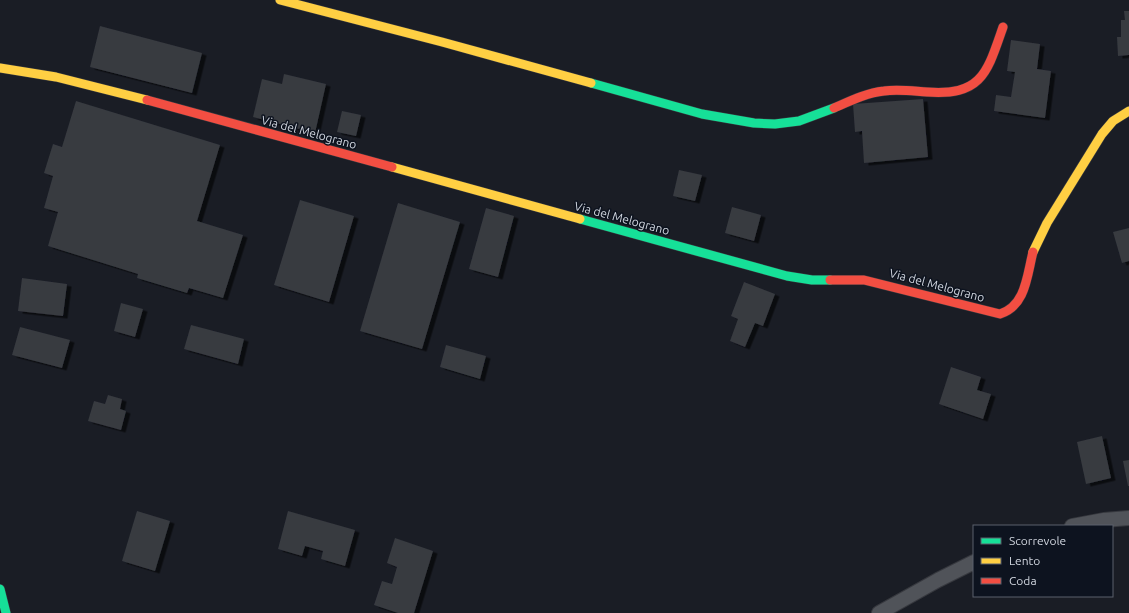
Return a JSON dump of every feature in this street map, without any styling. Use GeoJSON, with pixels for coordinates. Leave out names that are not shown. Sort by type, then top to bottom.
{"type":"FeatureCollection","features":[{"type":"Feature","properties":{"kind":"street"},"geometry":{"type":"LineString","coordinates":[[280,0],[442,42],[702,114],[736,121],[765,124],[785,123],[808,118],[855,98],[883,91],[953,92],[967,89],[974,85],[984,73],[1003,27]]}},
{"type":"Feature","properties":{"kind":"street","name":"Via del Melograno"},"geometry":{"type":"LineString","coordinates":[[0,68],[56,77],[100,87],[787,276],[810,280],[842,278],[868,280],[1000,314],[1010,310],[1019,300],[1024,288],[1034,251],[1044,229],[1102,134],[1113,121],[1129,111]]}},
{"type":"Feature","properties":{"kind":"street"},"geometry":{"type":"LineString","coordinates":[[1077,525],[1097,521],[1129,518]]}},
{"type":"Feature","properties":{"kind":"street"},"geometry":{"type":"LineString","coordinates":[[879,613],[973,562]]}},
{"type":"Feature","properties":{"kind":"street"},"geometry":{"type":"LineString","coordinates":[[0,589],[6,613]]}},
{"type":"Feature","properties":{"kind":"building"},"geometry":{"type":"Polygon","coordinates":[[[1124,11],[1129,11],[1129,55],[1118,56],[1117,37],[1121,37],[1121,20],[1125,20],[1124,11]]]}},
{"type":"Feature","properties":{"kind":"building"},"geometry":{"type":"Polygon","coordinates":[[[100,26],[202,53],[192,93],[90,67],[100,26]]]}},
{"type":"Feature","properties":{"kind":"building"},"geometry":{"type":"Polygon","coordinates":[[[1011,40],[1040,44],[1037,69],[1051,71],[1045,118],[994,111],[996,95],[1011,97],[1015,72],[1007,71],[1011,40]]]}},
{"type":"Feature","properties":{"kind":"building"},"geometry":{"type":"Polygon","coordinates":[[[284,74],[326,84],[315,133],[253,117],[262,79],[282,84],[284,74]]]}},
{"type":"Feature","properties":{"kind":"building"},"geometry":{"type":"Polygon","coordinates":[[[923,99],[928,157],[864,163],[862,131],[855,132],[853,104],[923,99]]]}},
{"type":"Feature","properties":{"kind":"building"},"geometry":{"type":"Polygon","coordinates":[[[76,101],[220,145],[197,221],[243,235],[223,298],[189,288],[187,293],[137,278],[138,274],[48,246],[58,212],[44,208],[53,176],[44,173],[53,144],[62,147],[76,101]]]}},
{"type":"Feature","properties":{"kind":"building"},"geometry":{"type":"Polygon","coordinates":[[[342,111],[361,115],[356,136],[337,132],[342,111]]]}},
{"type":"Feature","properties":{"kind":"building"},"geometry":{"type":"Polygon","coordinates":[[[679,170],[702,175],[695,201],[673,196],[679,170]]]}},
{"type":"Feature","properties":{"kind":"building"},"geometry":{"type":"Polygon","coordinates":[[[300,200],[354,216],[329,302],[274,285],[300,200]]]}},
{"type":"Feature","properties":{"kind":"building"},"geometry":{"type":"Polygon","coordinates":[[[398,203],[460,222],[422,349],[360,331],[398,203]]]}},
{"type":"Feature","properties":{"kind":"building"},"geometry":{"type":"Polygon","coordinates":[[[732,207],[761,215],[754,241],[725,233],[732,207]]]}},
{"type":"Feature","properties":{"kind":"building"},"geometry":{"type":"Polygon","coordinates":[[[486,208],[514,216],[498,277],[469,269],[486,208]]]}},
{"type":"Feature","properties":{"kind":"building"},"geometry":{"type":"Polygon","coordinates":[[[1129,228],[1129,261],[1122,263],[1113,232],[1129,228]]]}},
{"type":"Feature","properties":{"kind":"building"},"geometry":{"type":"Polygon","coordinates":[[[22,278],[67,284],[63,316],[18,311],[22,278]]]}},
{"type":"Feature","properties":{"kind":"building"},"geometry":{"type":"Polygon","coordinates":[[[744,282],[775,294],[763,326],[755,323],[745,347],[730,341],[738,319],[731,316],[744,282]]]}},
{"type":"Feature","properties":{"kind":"building"},"geometry":{"type":"Polygon","coordinates":[[[121,303],[143,309],[135,337],[114,331],[121,303]]]}},
{"type":"Feature","properties":{"kind":"building"},"geometry":{"type":"Polygon","coordinates":[[[191,325],[244,339],[238,364],[184,349],[191,325]]]}},
{"type":"Feature","properties":{"kind":"building"},"geometry":{"type":"Polygon","coordinates":[[[20,327],[70,340],[62,368],[12,355],[20,327]]]}},
{"type":"Feature","properties":{"kind":"building"},"geometry":{"type":"Polygon","coordinates":[[[446,345],[486,356],[480,379],[440,367],[446,345]]]}},
{"type":"Feature","properties":{"kind":"building"},"geometry":{"type":"Polygon","coordinates":[[[951,367],[981,377],[977,390],[991,394],[983,419],[939,404],[951,367]]]}},
{"type":"Feature","properties":{"kind":"building"},"geometry":{"type":"Polygon","coordinates":[[[108,395],[122,399],[120,409],[126,411],[121,430],[88,421],[94,401],[105,404],[108,395]]]}},
{"type":"Feature","properties":{"kind":"building"},"geometry":{"type":"Polygon","coordinates":[[[1102,436],[1111,478],[1086,484],[1077,442],[1102,436]]]}},
{"type":"Feature","properties":{"kind":"building"},"geometry":{"type":"Polygon","coordinates":[[[1129,460],[1129,486],[1128,486],[1123,461],[1129,460]]]}},
{"type":"Feature","properties":{"kind":"building"},"geometry":{"type":"Polygon","coordinates":[[[137,511],[170,521],[155,571],[122,561],[137,511]]]}},
{"type":"Feature","properties":{"kind":"building"},"geometry":{"type":"Polygon","coordinates":[[[288,511],[355,530],[345,566],[321,559],[323,551],[305,546],[302,556],[278,549],[288,511]]]}},
{"type":"Feature","properties":{"kind":"building"},"geometry":{"type":"Polygon","coordinates":[[[395,538],[433,551],[414,613],[398,613],[374,605],[382,581],[392,584],[397,567],[387,563],[395,538]]]}},
{"type":"Feature","properties":{"kind":"traffic: fast"},"geometry":{"type":"LineString","coordinates":[[591,83],[702,114],[754,123],[775,124],[799,121],[834,108]]}},
{"type":"Feature","properties":{"kind":"traffic: fast"},"geometry":{"type":"LineString","coordinates":[[580,219],[787,276],[812,280],[830,280]]}},
{"type":"Feature","properties":{"kind":"traffic: fast"},"geometry":{"type":"LineString","coordinates":[[0,589],[6,613]]}},
{"type":"Feature","properties":{"kind":"traffic: slow"},"geometry":{"type":"LineString","coordinates":[[280,0],[591,83]]}},
{"type":"Feature","properties":{"kind":"traffic: slow"},"geometry":{"type":"LineString","coordinates":[[0,68],[56,77],[147,100]]}},
{"type":"Feature","properties":{"kind":"traffic: slow"},"geometry":{"type":"LineString","coordinates":[[1033,252],[1047,223],[1102,134],[1113,121],[1129,111]]}},
{"type":"Feature","properties":{"kind":"traffic: slow"},"geometry":{"type":"LineString","coordinates":[[392,167],[580,219]]}},
{"type":"Feature","properties":{"kind":"traffic: jam"},"geometry":{"type":"LineString","coordinates":[[834,108],[877,92],[889,90],[945,92],[960,90],[971,85],[980,78],[986,69],[1003,27]]}},
{"type":"Feature","properties":{"kind":"traffic: jam"},"geometry":{"type":"LineString","coordinates":[[147,100],[392,167]]}},
{"type":"Feature","properties":{"kind":"traffic: jam"},"geometry":{"type":"LineString","coordinates":[[830,280],[864,280],[1000,314],[1009,310],[1020,297],[1027,280],[1033,252]]}}]}
